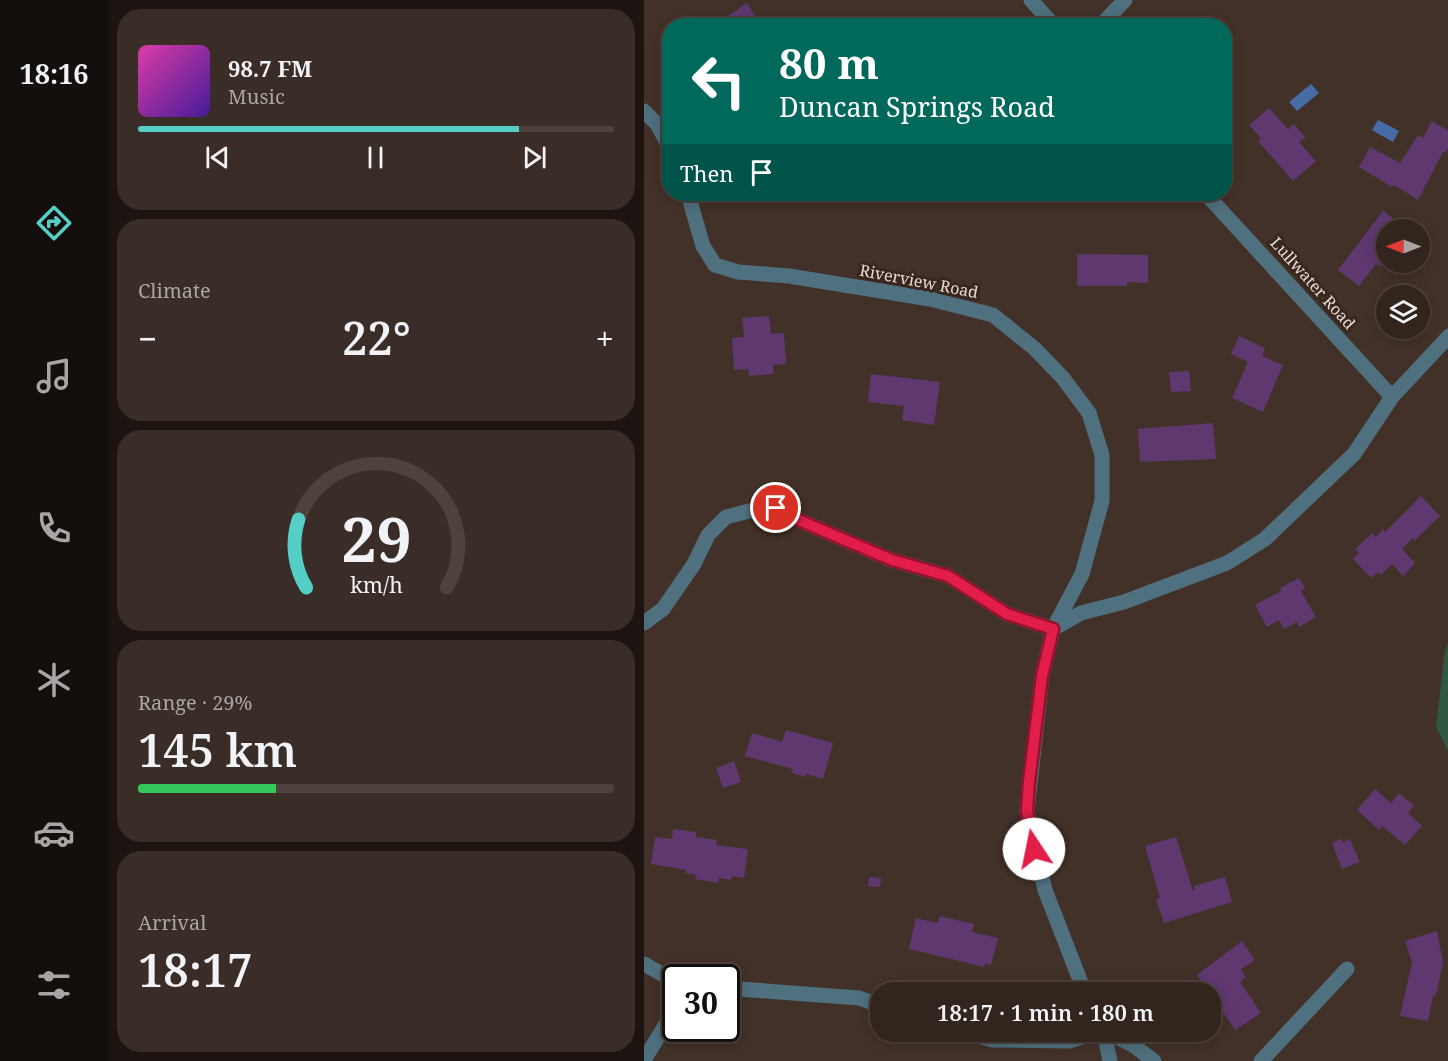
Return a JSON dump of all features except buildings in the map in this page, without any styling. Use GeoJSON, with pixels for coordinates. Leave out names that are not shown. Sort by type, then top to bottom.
{"type":"FeatureCollection","features":[{"type":"Feature","properties":{"kind":"street"},"geometry":{"type":"LineString","coordinates":[[1031,0],[1047,18]]}},
{"type":"Feature","properties":{"kind":"street"},"geometry":{"type":"LineString","coordinates":[[1108,18],[1125,0]]}},
{"type":"Feature","properties":{"kind":"street"},"geometry":{"type":"LineString","coordinates":[[644,111],[657,124],[662,133]]}},
{"type":"Feature","properties":{"kind":"street","name":"Riverview Road"},"geometry":{"type":"LineString","coordinates":[[690,201],[703,246],[715,265],[738,272],[789,276],[930,299],[993,315],[1035,349],[1063,378],[1089,413],[1102,455],[1103,501],[1082,574],[1053,629],[1042,676],[1027,811],[1045,890],[1081,982]]}},
{"type":"Feature","properties":{"kind":"street","name":"Lullwater Road"},"geometry":{"type":"LineString","coordinates":[[1212,201],[1392,397]]}},
{"type":"Feature","properties":{"kind":"street"},"geometry":{"type":"LineString","coordinates":[[644,623],[663,609],[694,564],[707,535],[726,518],[757,508],[776,508],[892,560],[948,576],[1007,614],[1053,629],[1081,612],[1134,598],[1227,563],[1265,539],[1354,454],[1392,397],[1448,336]]}},
{"type":"Feature","properties":{"kind":"street"},"geometry":{"type":"LineString","coordinates":[[644,964],[662,974]]}},
{"type":"Feature","properties":{"kind":"street"},"geometry":{"type":"LineString","coordinates":[[1261,1061],[1347,969]]}},
{"type":"Feature","properties":{"kind":"street"},"geometry":{"type":"LineString","coordinates":[[740,989],[859,998],[870,1002]]}},
{"type":"Feature","properties":{"kind":"street"},"geometry":{"type":"LineString","coordinates":[[644,1060],[662,1031]]}},
{"type":"Feature","properties":{"kind":"street"},"geometry":{"type":"LineString","coordinates":[[1107,1042],[1110,1061]]}},
{"type":"Feature","properties":{"kind":"street"},"geometry":{"type":"LineString","coordinates":[[1125,1042],[1154,1061]]}},
{"type":"Feature","properties":{"kind":"green space"},"geometry":{"type":"Polygon","coordinates":[[[1448,643],[1448,751],[1436,727],[1445,650],[1448,643]]]}},
{"type":"Feature","properties":{"kind":"water"},"geometry":{"type":"Polygon","coordinates":[[[1311,84],[1319,93],[1297,111],[1289,102],[1311,84]]]}},
{"type":"Feature","properties":{"kind":"water"},"geometry":{"type":"Polygon","coordinates":[[[1378,120],[1399,131],[1393,142],[1372,130],[1378,120]]]}},
{"type":"Feature","properties":{"kind":"route"},"geometry":{"type":"LineString","coordinates":[[776,508],[892,560],[948,576],[1007,614],[1053,629],[1042,676],[1029,782],[1027,811],[1034,849]]}}]}
